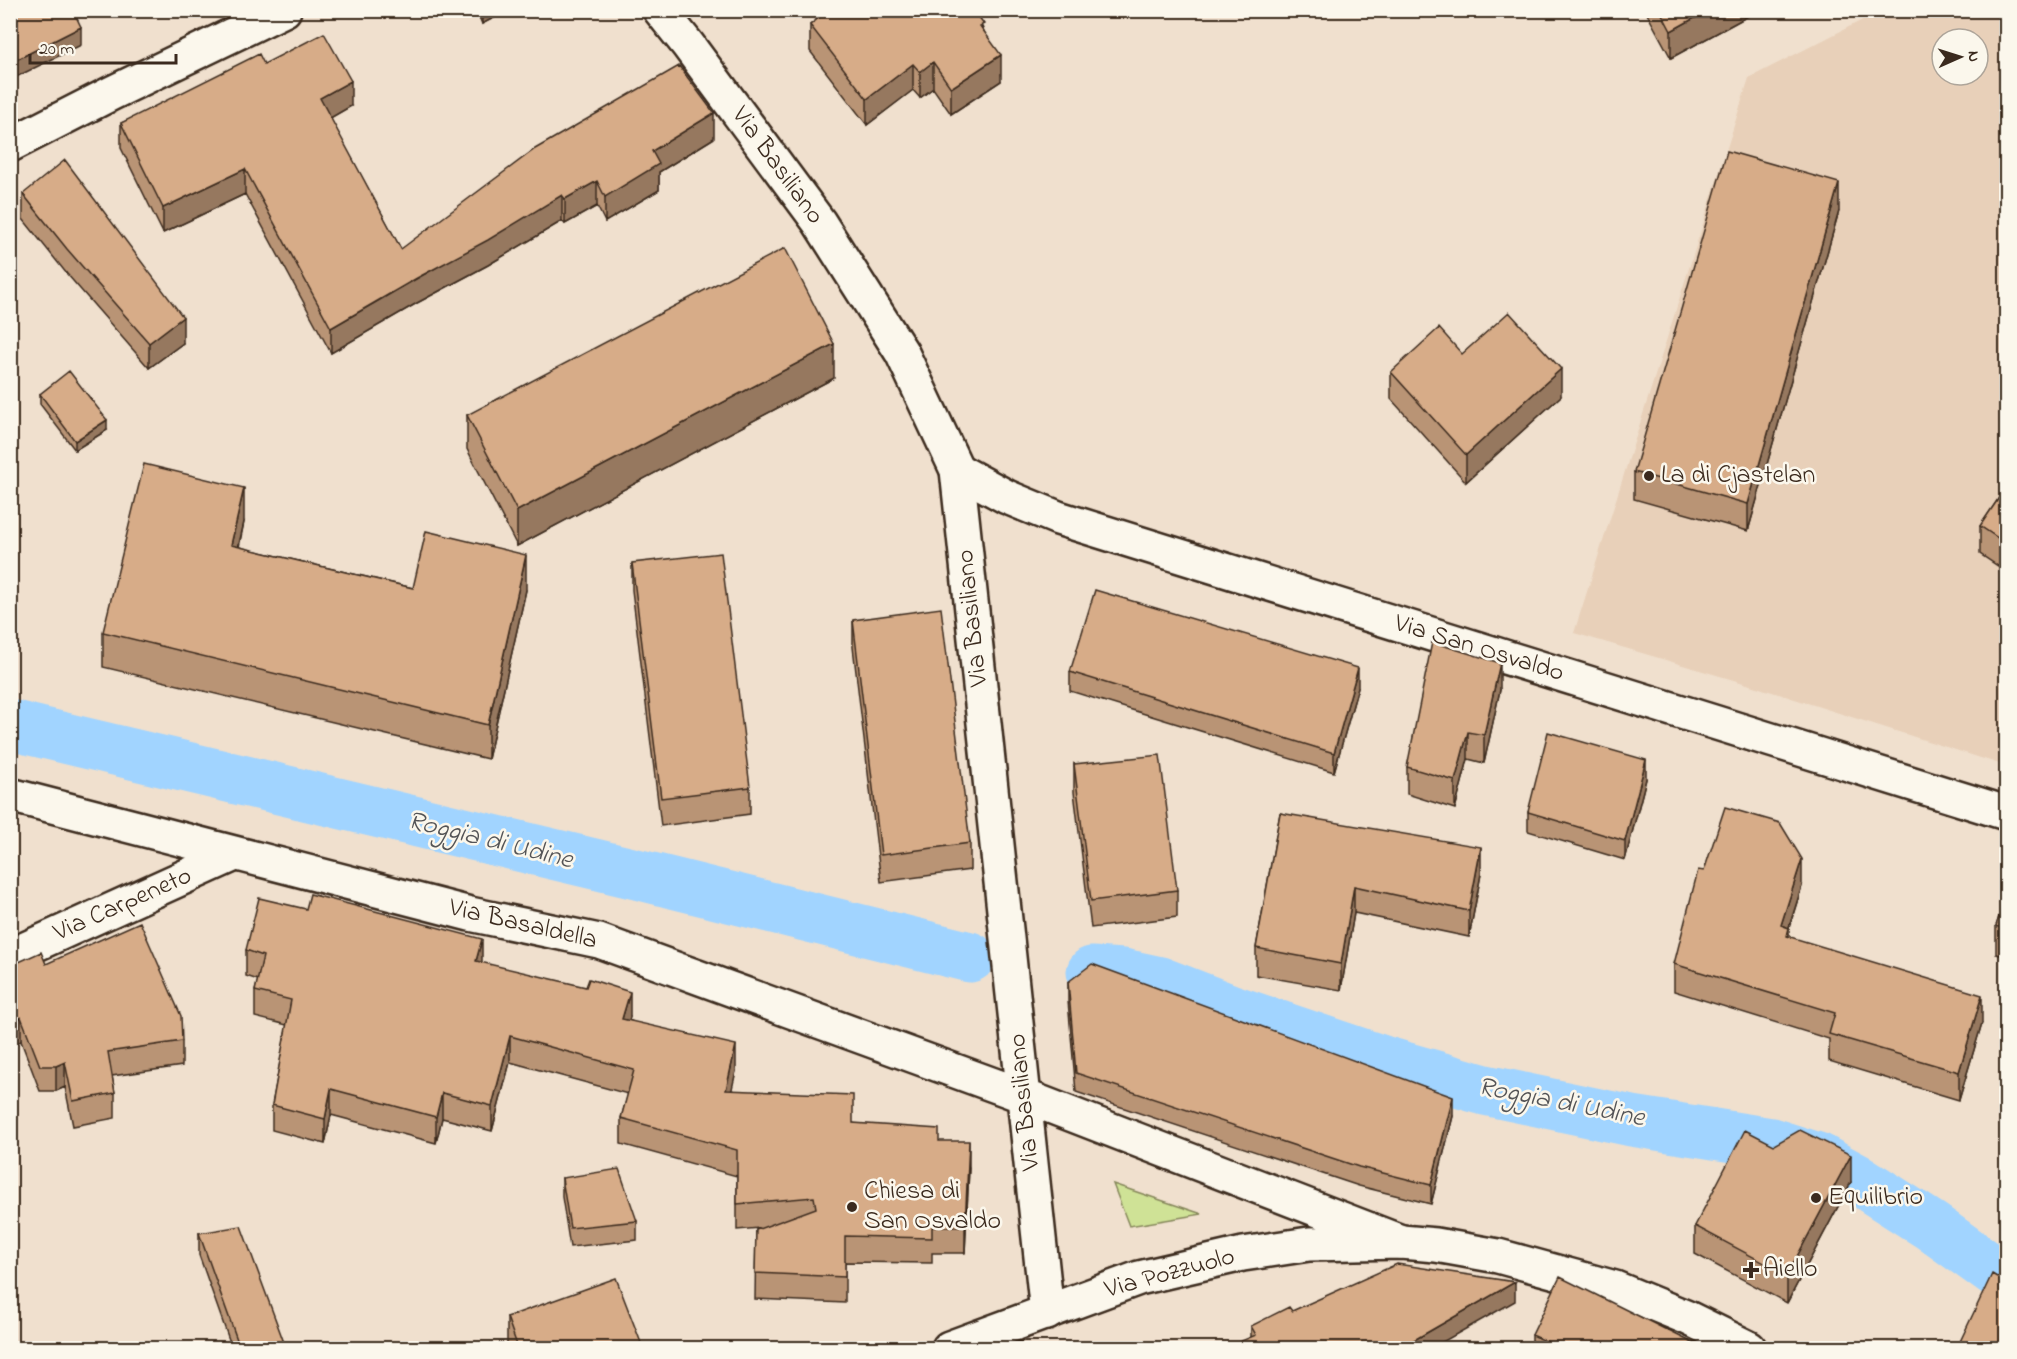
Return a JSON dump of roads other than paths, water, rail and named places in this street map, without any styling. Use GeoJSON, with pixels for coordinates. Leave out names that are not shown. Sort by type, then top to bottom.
{"type":"FeatureCollection","features":[{"type":"Feature","properties":{"kind":"street"},"geometry":{"type":"LineString","coordinates":[[10,145],[284,10]]}},
{"type":"Feature","properties":{"kind":"street","name":"Via Basiliano"},"geometry":{"type":"LineString","coordinates":[[660,10],[819,222],[902,353],[957,470],[1047,1313]]}},
{"type":"Feature","properties":{"kind":"street","name":"Via San Osvaldo"},"geometry":{"type":"LineString","coordinates":[[957,470],[1007,497],[1058,518],[2007,813]]}},
{"type":"Feature","properties":{"kind":"street","name":"Via Basaldella"},"geometry":{"type":"LineString","coordinates":[[10,795],[470,914],[598,941],[1024,1096]]}},
{"type":"Feature","properties":{"kind":"street","name":"Via Carpeneto"},"geometry":{"type":"LineString","coordinates":[[10,956],[235,854]]}},
{"type":"Feature","properties":{"kind":"street","name":"Via Pozzuolo"},"geometry":{"type":"LineString","coordinates":[[1024,1096],[1401,1242]]}},
{"type":"Feature","properties":{"kind":"street","name":"Via Pozzuolo"},"geometry":{"type":"LineString","coordinates":[[949,1348],[1139,1278],[1243,1254],[1309,1244],[1401,1242],[1436,1245],[1498,1256],[1615,1288],[1688,1318],[1749,1348]]}},
{"type":"Feature","properties":{"kind":"waterway","name":"Roggia di Udine"},"geometry":{"type":"LineString","coordinates":[[10,725],[632,873],[970,957]]}},
{"type":"Feature","properties":{"kind":"waterway","name":"Roggia di Udine"},"geometry":{"type":"LineString","coordinates":[[1092,972],[1123,974],[1160,982],[1232,1010],[1383,1061],[1485,1090],[1632,1121],[1771,1143],[1818,1158],[1859,1180],[1931,1226],[2006,1280]]}},
{"type":"Feature","properties":{"kind":"place","name":"La di Cjastelan"},"geometry":{"type":"Point","coordinates":[1649,476]}},
{"type":"Feature","properties":{"kind":"place","name":"Equilibrio"},"geometry":{"type":"Point","coordinates":[1816,1198]}},
{"type":"Feature","properties":{"kind":"place","name":"Chiesa di San Osvaldo"},"geometry":{"type":"Point","coordinates":[852,1207]}},
{"type":"Feature","properties":{"kind":"place","name":"Aiello"},"geometry":{"type":"Point","coordinates":[1751,1270]}}]}
